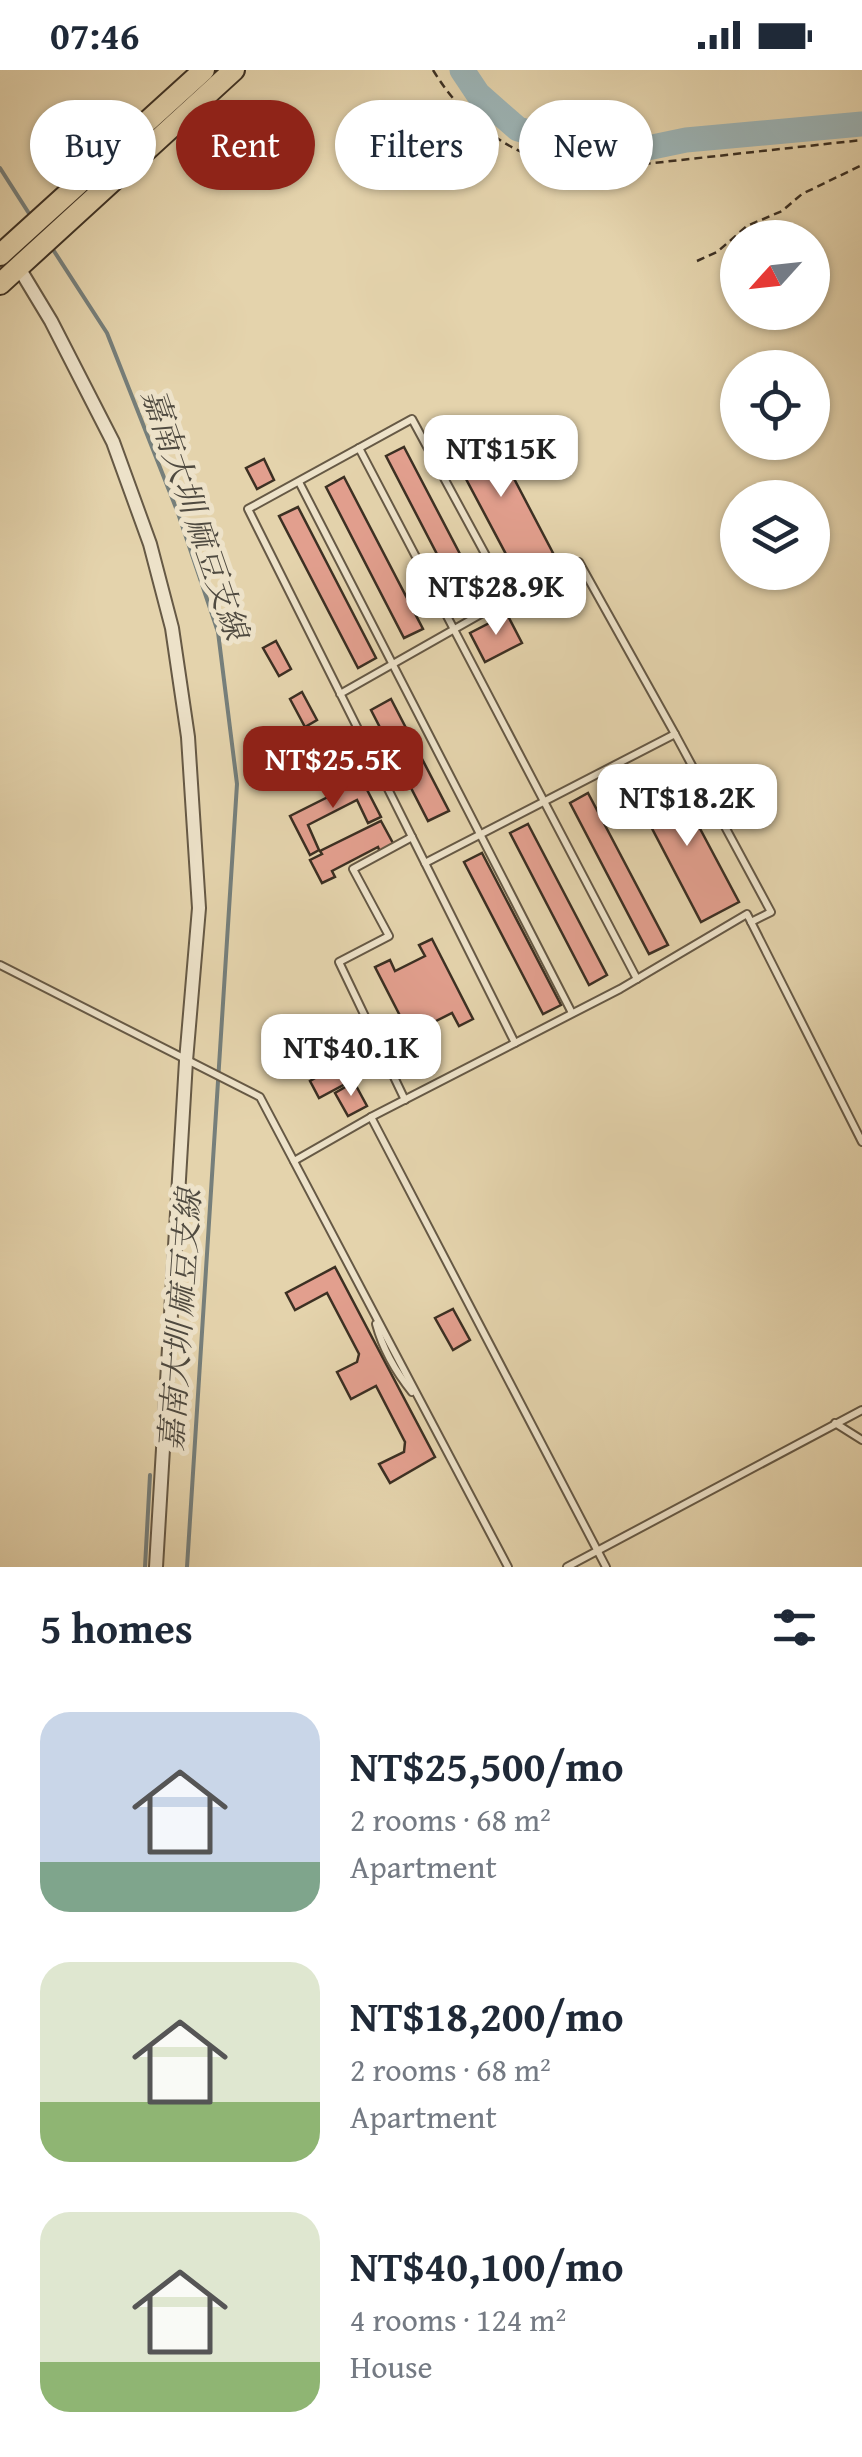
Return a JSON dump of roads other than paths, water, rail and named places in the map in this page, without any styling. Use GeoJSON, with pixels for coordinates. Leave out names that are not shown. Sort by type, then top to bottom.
{"type":"FeatureCollection","features":[{"type":"Feature","properties":{"kind":"main road"},"geometry":{"type":"LineString","coordinates":[[0,255],[204,70]]}},
{"type":"Feature","properties":{"kind":"main road"},"geometry":{"type":"LineString","coordinates":[[0,284],[234,70]]}},
{"type":"Feature","properties":{"kind":"street"},"geometry":{"type":"LineString","coordinates":[[19,268],[113,442],[150,544],[172,628],[188,737],[199,908],[186,1061],[156,1567]]}},
{"type":"Feature","properties":{"kind":"lane"},"geometry":{"type":"LineString","coordinates":[[509,598],[412,419],[248,510],[516,1043]]}},
{"type":"Feature","properties":{"kind":"lane"},"geometry":{"type":"LineString","coordinates":[[359,448],[637,979]]}},
{"type":"Feature","properties":{"kind":"lane"},"geometry":{"type":"LineString","coordinates":[[299,482],[572,1013]]}},
{"type":"Feature","properties":{"kind":"lane"},"geometry":{"type":"LineString","coordinates":[[340,694],[579,562],[771,912],[751,922]]}},
{"type":"Feature","properties":{"kind":"lane"},"geometry":{"type":"LineString","coordinates":[[425,864],[675,734]]}},
{"type":"Feature","properties":{"kind":"lane"},"geometry":{"type":"LineString","coordinates":[[405,1100],[339,962],[389,936],[353,869],[412,838]]}},
{"type":"Feature","properties":{"kind":"lane"},"geometry":{"type":"LineString","coordinates":[[294,1161],[637,979],[747,914],[862,1142]]}},
{"type":"Feature","properties":{"kind":"lane"},"geometry":{"type":"LineString","coordinates":[[0,964],[260,1096],[508,1567]]}},
{"type":"Feature","properties":{"kind":"lane"},"geometry":{"type":"LineString","coordinates":[[372,1117],[606,1567]]}},
{"type":"Feature","properties":{"kind":"lane"},"geometry":{"type":"LineString","coordinates":[[567,1567],[862,1410]]}},
{"type":"Feature","properties":{"kind":"lane"},"geometry":{"type":"LineString","coordinates":[[835,1424],[862,1440]]}},
{"type":"Feature","properties":{"kind":"waterway"},"geometry":{"type":"LineString","coordinates":[[462,70],[478,94],[518,129],[614,155],[686,140],[862,124]]}},
{"type":"Feature","properties":{"kind":"waterway","name":"嘉南大圳 麻豆支線"},"geometry":{"type":"LineString","coordinates":[[0,168],[30,215]]}},
{"type":"Feature","properties":{"kind":"waterway","name":"嘉南大圳 麻豆支線"},"geometry":{"type":"LineString","coordinates":[[52,248],[107,333],[178,513],[218,632],[237,784],[187,1567]]}},
{"type":"Feature","properties":{"kind":"waterway"},"geometry":{"type":"LineString","coordinates":[[145,1567],[150,1475]]}}]}
